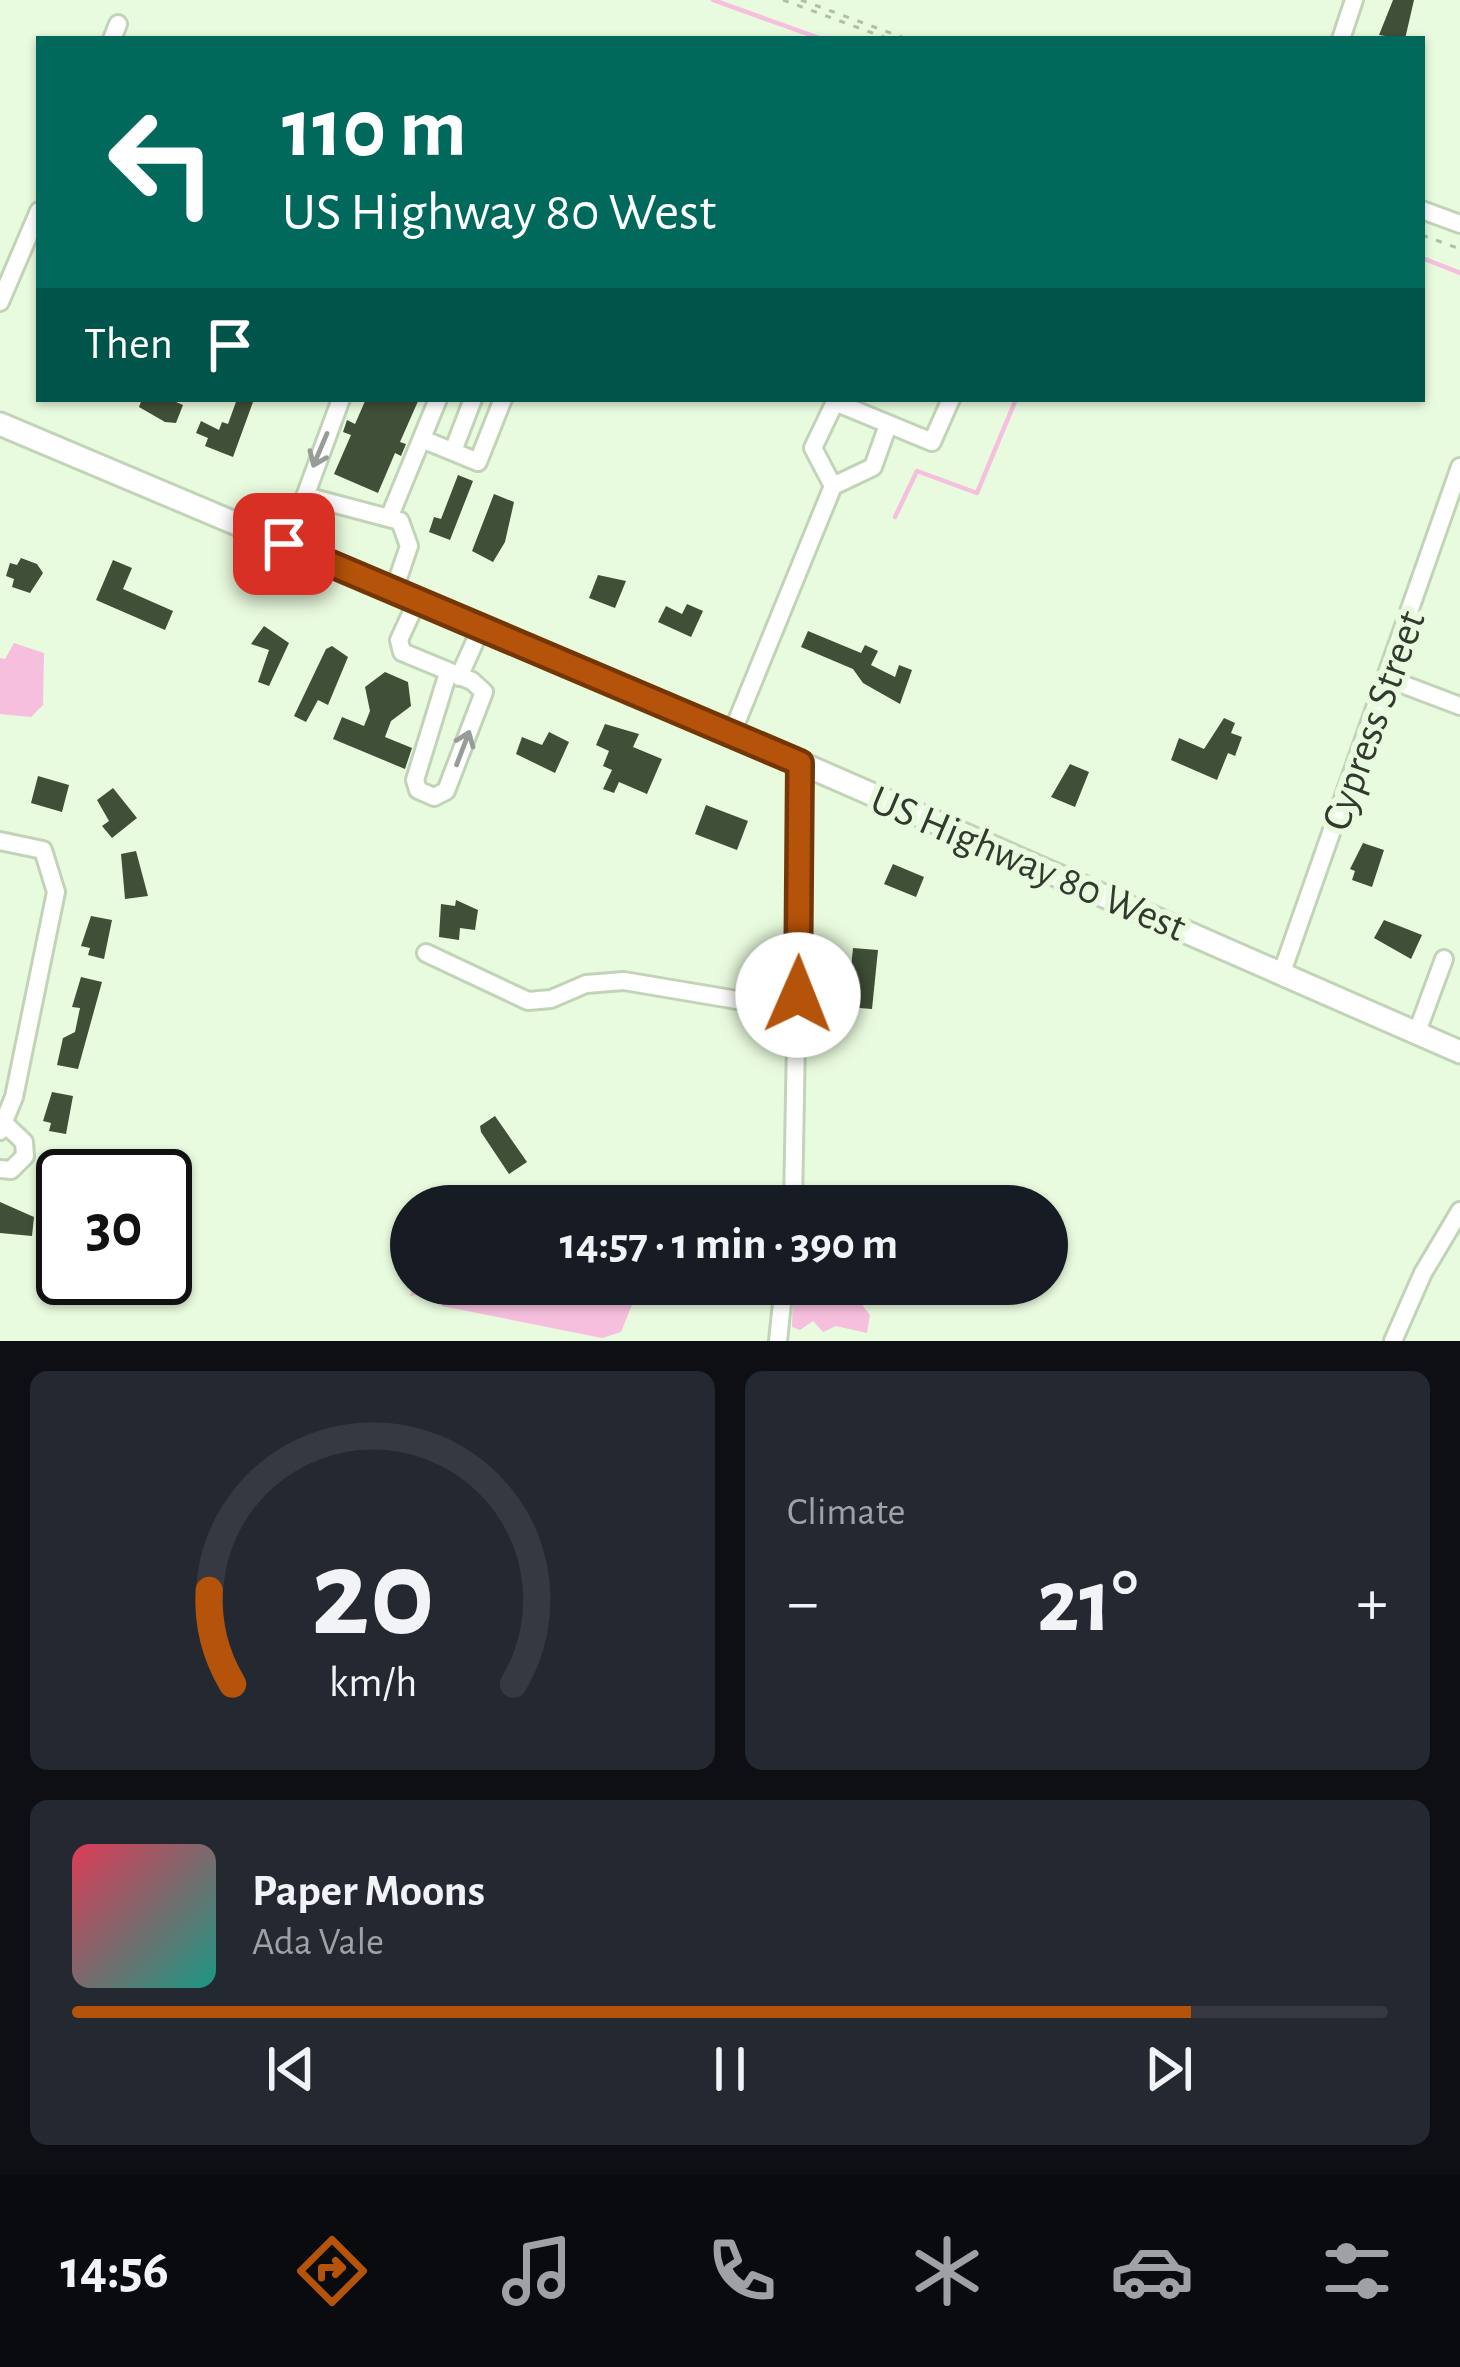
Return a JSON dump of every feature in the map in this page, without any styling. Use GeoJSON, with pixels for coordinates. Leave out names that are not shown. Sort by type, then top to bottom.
{"type":"FeatureCollection","features":[{"type":"Feature","properties":{"kind":"main road","name":"US Highway 80 West"},"geometry":{"type":"LineString","coordinates":[[0,424],[800,763],[1460,1052]]}},
{"type":"Feature","properties":{"kind":"street"},"geometry":{"type":"LineString","coordinates":[[1342,36],[1354,0]]}},
{"type":"Feature","properties":{"kind":"street"},"geometry":{"type":"LineString","coordinates":[[1425,211],[1460,224]]}},
{"type":"Feature","properties":{"kind":"street"},"geometry":{"type":"LineString","coordinates":[[0,302],[36,218]]}},
{"type":"Feature","properties":{"kind":"street"},"geometry":{"type":"LineString","coordinates":[[284,544],[340,402]]}},
{"type":"Feature","properties":{"kind":"street"},"geometry":{"type":"LineString","coordinates":[[389,518],[437,402]]}},
{"type":"Feature","properties":{"kind":"street"},"geometry":{"type":"LineString","coordinates":[[453,451],[472,402]]}},
{"type":"Feature","properties":{"kind":"street"},"geometry":{"type":"LineString","coordinates":[[422,439],[478,462],[502,402]]}},
{"type":"Feature","properties":{"kind":"street"},"geometry":{"type":"LineString","coordinates":[[833,486],[813,448],[835,402],[932,442],[950,402]]}},
{"type":"Feature","properties":{"kind":"street"},"geometry":{"type":"LineString","coordinates":[[732,734],[833,486],[873,466],[888,425]]}},
{"type":"Feature","properties":{"kind":"street","name":"Cypress Street"},"geometry":{"type":"LineString","coordinates":[[1282,972],[1460,467]]}},
{"type":"Feature","properties":{"kind":"street"},"geometry":{"type":"LineString","coordinates":[[303,502],[317,496],[400,521],[409,539],[394,590]]}},
{"type":"Feature","properties":{"kind":"street"},"geometry":{"type":"LineString","coordinates":[[417,601],[399,646],[454,675],[484,692],[446,791],[434,797],[418,790],[416,780],[454,675],[481,628]]}},
{"type":"Feature","properties":{"kind":"street"},"geometry":{"type":"LineString","coordinates":[[1385,678],[1460,706]]}},
{"type":"Feature","properties":{"kind":"street"},"geometry":{"type":"LineString","coordinates":[[793,1185],[800,763]]}},
{"type":"Feature","properties":{"kind":"street"},"geometry":{"type":"LineString","coordinates":[[0,842],[43,850],[57,885],[2,1127],[24,1142],[25,1156],[11,1170],[0,1169]]}},
{"type":"Feature","properties":{"kind":"street"},"geometry":{"type":"LineString","coordinates":[[426,953],[528,1001],[551,999],[586,984],[624,981],[737,1000],[798,995]]}},
{"type":"Feature","properties":{"kind":"street"},"geometry":{"type":"LineString","coordinates":[[1417,1032],[1444,959]]}},
{"type":"Feature","properties":{"kind":"street"},"geometry":{"type":"LineString","coordinates":[[1393,1341],[1423,1273],[1460,1211]]}},
{"type":"Feature","properties":{"kind":"street"},"geometry":{"type":"LineString","coordinates":[[778,1341],[782,1305]]}},
{"type":"Feature","properties":{"kind":"path"},"geometry":{"type":"LineString","coordinates":[[783,0],[881,36]]}},
{"type":"Feature","properties":{"kind":"path"},"geometry":{"type":"LineString","coordinates":[[801,0],[900,36]]}},
{"type":"Feature","properties":{"kind":"path"},"geometry":{"type":"LineString","coordinates":[[1425,236],[1460,249]]}},
{"type":"Feature","properties":{"kind":"shaded area"},"geometry":{"type":"Polygon","coordinates":[[[14,643],[44,653],[43,705],[31,717],[0,714],[0,658],[5,659],[14,643]]]}},
{"type":"Feature","properties":{"kind":"shaded area"},"geometry":{"type":"Polygon","coordinates":[[[632,1305],[621,1332],[602,1338],[442,1306],[632,1305]]]}},
{"type":"Feature","properties":{"kind":"shaded area"},"geometry":{"type":"Polygon","coordinates":[[[793,1305],[862,1305],[870,1315],[867,1333],[836,1326],[823,1332],[813,1321],[800,1330],[792,1327],[793,1305]]]}},
{"type":"Feature","properties":{"kind":"building"},"geometry":{"type":"Polygon","coordinates":[[[1393,0],[1414,0],[1406,36],[1379,35],[1393,0]]]}},
{"type":"Feature","properties":{"kind":"building"},"geometry":{"type":"Polygon","coordinates":[[[141,402],[183,405],[176,423],[139,407],[141,402]]]}},
{"type":"Feature","properties":{"kind":"building"},"geometry":{"type":"Polygon","coordinates":[[[236,402],[253,402],[233,457],[205,446],[208,438],[196,433],[201,421],[219,430],[222,422],[228,424],[236,402]]]}},
{"type":"Feature","properties":{"kind":"building"},"geometry":{"type":"Polygon","coordinates":[[[365,402],[418,402],[400,442],[406,444],[401,456],[395,453],[378,493],[334,474],[351,435],[343,432],[347,420],[355,424],[365,402]]]}},
{"type":"Feature","properties":{"kind":"building"},"geometry":{"type":"Polygon","coordinates":[[[458,475],[473,481],[450,540],[429,532],[434,517],[441,519],[458,475]]]}},
{"type":"Feature","properties":{"kind":"building"},"geometry":{"type":"Polygon","coordinates":[[[494,494],[514,502],[505,542],[493,562],[472,551],[494,494]]]}},
{"type":"Feature","properties":{"kind":"building"},"geometry":{"type":"Polygon","coordinates":[[[21,558],[37,564],[43,573],[30,593],[12,587],[14,579],[6,576],[10,563],[17,565],[21,558]]]}},
{"type":"Feature","properties":{"kind":"building"},"geometry":{"type":"Polygon","coordinates":[[[113,560],[132,568],[123,589],[173,611],[165,630],[96,600],[113,560]]]}},
{"type":"Feature","properties":{"kind":"building"},"geometry":{"type":"Polygon","coordinates":[[[598,575],[626,581],[615,608],[589,598],[598,575]]]}},
{"type":"Feature","properties":{"kind":"building"},"geometry":{"type":"Polygon","coordinates":[[[687,604],[703,611],[691,637],[658,622],[666,606],[682,614],[687,604]]]}},
{"type":"Feature","properties":{"kind":"building"},"geometry":{"type":"Polygon","coordinates":[[[264,626],[289,643],[269,686],[258,682],[269,650],[251,644],[264,626]]]}},
{"type":"Feature","properties":{"kind":"building"},"geometry":{"type":"Polygon","coordinates":[[[808,631],[861,653],[865,645],[878,651],[871,665],[895,677],[899,665],[912,670],[900,704],[863,683],[853,669],[801,647],[808,631]]]}},
{"type":"Feature","properties":{"kind":"building"},"geometry":{"type":"Polygon","coordinates":[[[332,646],[348,657],[328,705],[318,700],[306,722],[294,716],[326,649],[332,646]]]}},
{"type":"Feature","properties":{"kind":"building"},"geometry":{"type":"Polygon","coordinates":[[[385,672],[408,682],[411,706],[391,721],[385,737],[412,748],[405,769],[333,739],[342,717],[364,726],[370,711],[365,687],[385,672]]]}},
{"type":"Feature","properties":{"kind":"building"},"geometry":{"type":"Polygon","coordinates":[[[1224,718],[1235,723],[1231,733],[1242,737],[1235,756],[1228,753],[1217,780],[1171,760],[1179,738],[1204,749],[1224,718]]]}},
{"type":"Feature","properties":{"kind":"building"},"geometry":{"type":"Polygon","coordinates":[[[605,724],[639,734],[633,747],[662,759],[647,794],[619,782],[614,793],[603,789],[612,770],[603,766],[609,751],[596,745],[605,724]]]}},
{"type":"Feature","properties":{"kind":"building"},"geometry":{"type":"Polygon","coordinates":[[[549,732],[569,742],[555,773],[516,754],[522,737],[542,745],[549,732]]]}},
{"type":"Feature","properties":{"kind":"building"},"geometry":{"type":"Polygon","coordinates":[[[1070,764],[1089,772],[1075,807],[1051,797],[1070,764]]]}},
{"type":"Feature","properties":{"kind":"building"},"geometry":{"type":"Polygon","coordinates":[[[38,776],[69,785],[62,812],[31,803],[38,776]]]}},
{"type":"Feature","properties":{"kind":"building"},"geometry":{"type":"Polygon","coordinates":[[[113,788],[137,818],[112,838],[102,826],[109,821],[97,800],[113,788]]]}},
{"type":"Feature","properties":{"kind":"building"},"geometry":{"type":"Polygon","coordinates":[[[706,805],[748,821],[737,850],[695,834],[706,805]]]}},
{"type":"Feature","properties":{"kind":"building"},"geometry":{"type":"Polygon","coordinates":[[[1363,843],[1384,850],[1372,887],[1352,880],[1355,871],[1350,869],[1363,843]]]}},
{"type":"Feature","properties":{"kind":"building"},"geometry":{"type":"Polygon","coordinates":[[[136,851],[148,896],[125,899],[121,854],[136,851]]]}},
{"type":"Feature","properties":{"kind":"building"},"geometry":{"type":"Polygon","coordinates":[[[893,864],[924,877],[916,897],[884,884],[893,864]]]}},
{"type":"Feature","properties":{"kind":"building"},"geometry":{"type":"Polygon","coordinates":[[[456,900],[478,910],[475,930],[460,928],[459,940],[439,937],[441,904],[455,906],[456,900]]]}},
{"type":"Feature","properties":{"kind":"building"},"geometry":{"type":"Polygon","coordinates":[[[91,916],[112,920],[104,959],[88,955],[90,948],[81,946],[91,916]]]}},
{"type":"Feature","properties":{"kind":"building"},"geometry":{"type":"Polygon","coordinates":[[[1384,920],[1422,935],[1411,959],[1374,938],[1384,920]]]}},
{"type":"Feature","properties":{"kind":"building"},"geometry":{"type":"Polygon","coordinates":[[[853,948],[878,950],[872,1009],[847,1007],[853,948]]]}},
{"type":"Feature","properties":{"kind":"building"},"geometry":{"type":"Polygon","coordinates":[[[81,977],[102,982],[78,1069],[57,1065],[63,1038],[75,1032],[80,1008],[72,1007],[81,977]]]}},
{"type":"Feature","properties":{"kind":"building"},"geometry":{"type":"Polygon","coordinates":[[[52,1092],[73,1096],[66,1134],[49,1131],[51,1123],[43,1121],[52,1092]]]}},
{"type":"Feature","properties":{"kind":"building"},"geometry":{"type":"Polygon","coordinates":[[[495,1116],[527,1162],[509,1174],[481,1132],[480,1126],[495,1116]]]}},
{"type":"Feature","properties":{"kind":"building"},"geometry":{"type":"Polygon","coordinates":[[[0,1202],[34,1217],[32,1236],[0,1233],[0,1202]]]}},
{"type":"Feature","properties":{"kind":"waterway"},"geometry":{"type":"LineString","coordinates":[[713,0],[814,36]]}},
{"type":"Feature","properties":{"kind":"waterway"},"geometry":{"type":"LineString","coordinates":[[1425,259],[1460,273]]}},
{"type":"Feature","properties":{"kind":"waterway"},"geometry":{"type":"LineString","coordinates":[[895,517],[917,471],[977,493],[1015,402]]}},
{"type":"Feature","properties":{"kind":"route"},"geometry":{"type":"LineString","coordinates":[[284,544],[800,763],[798,995]]}}]}
